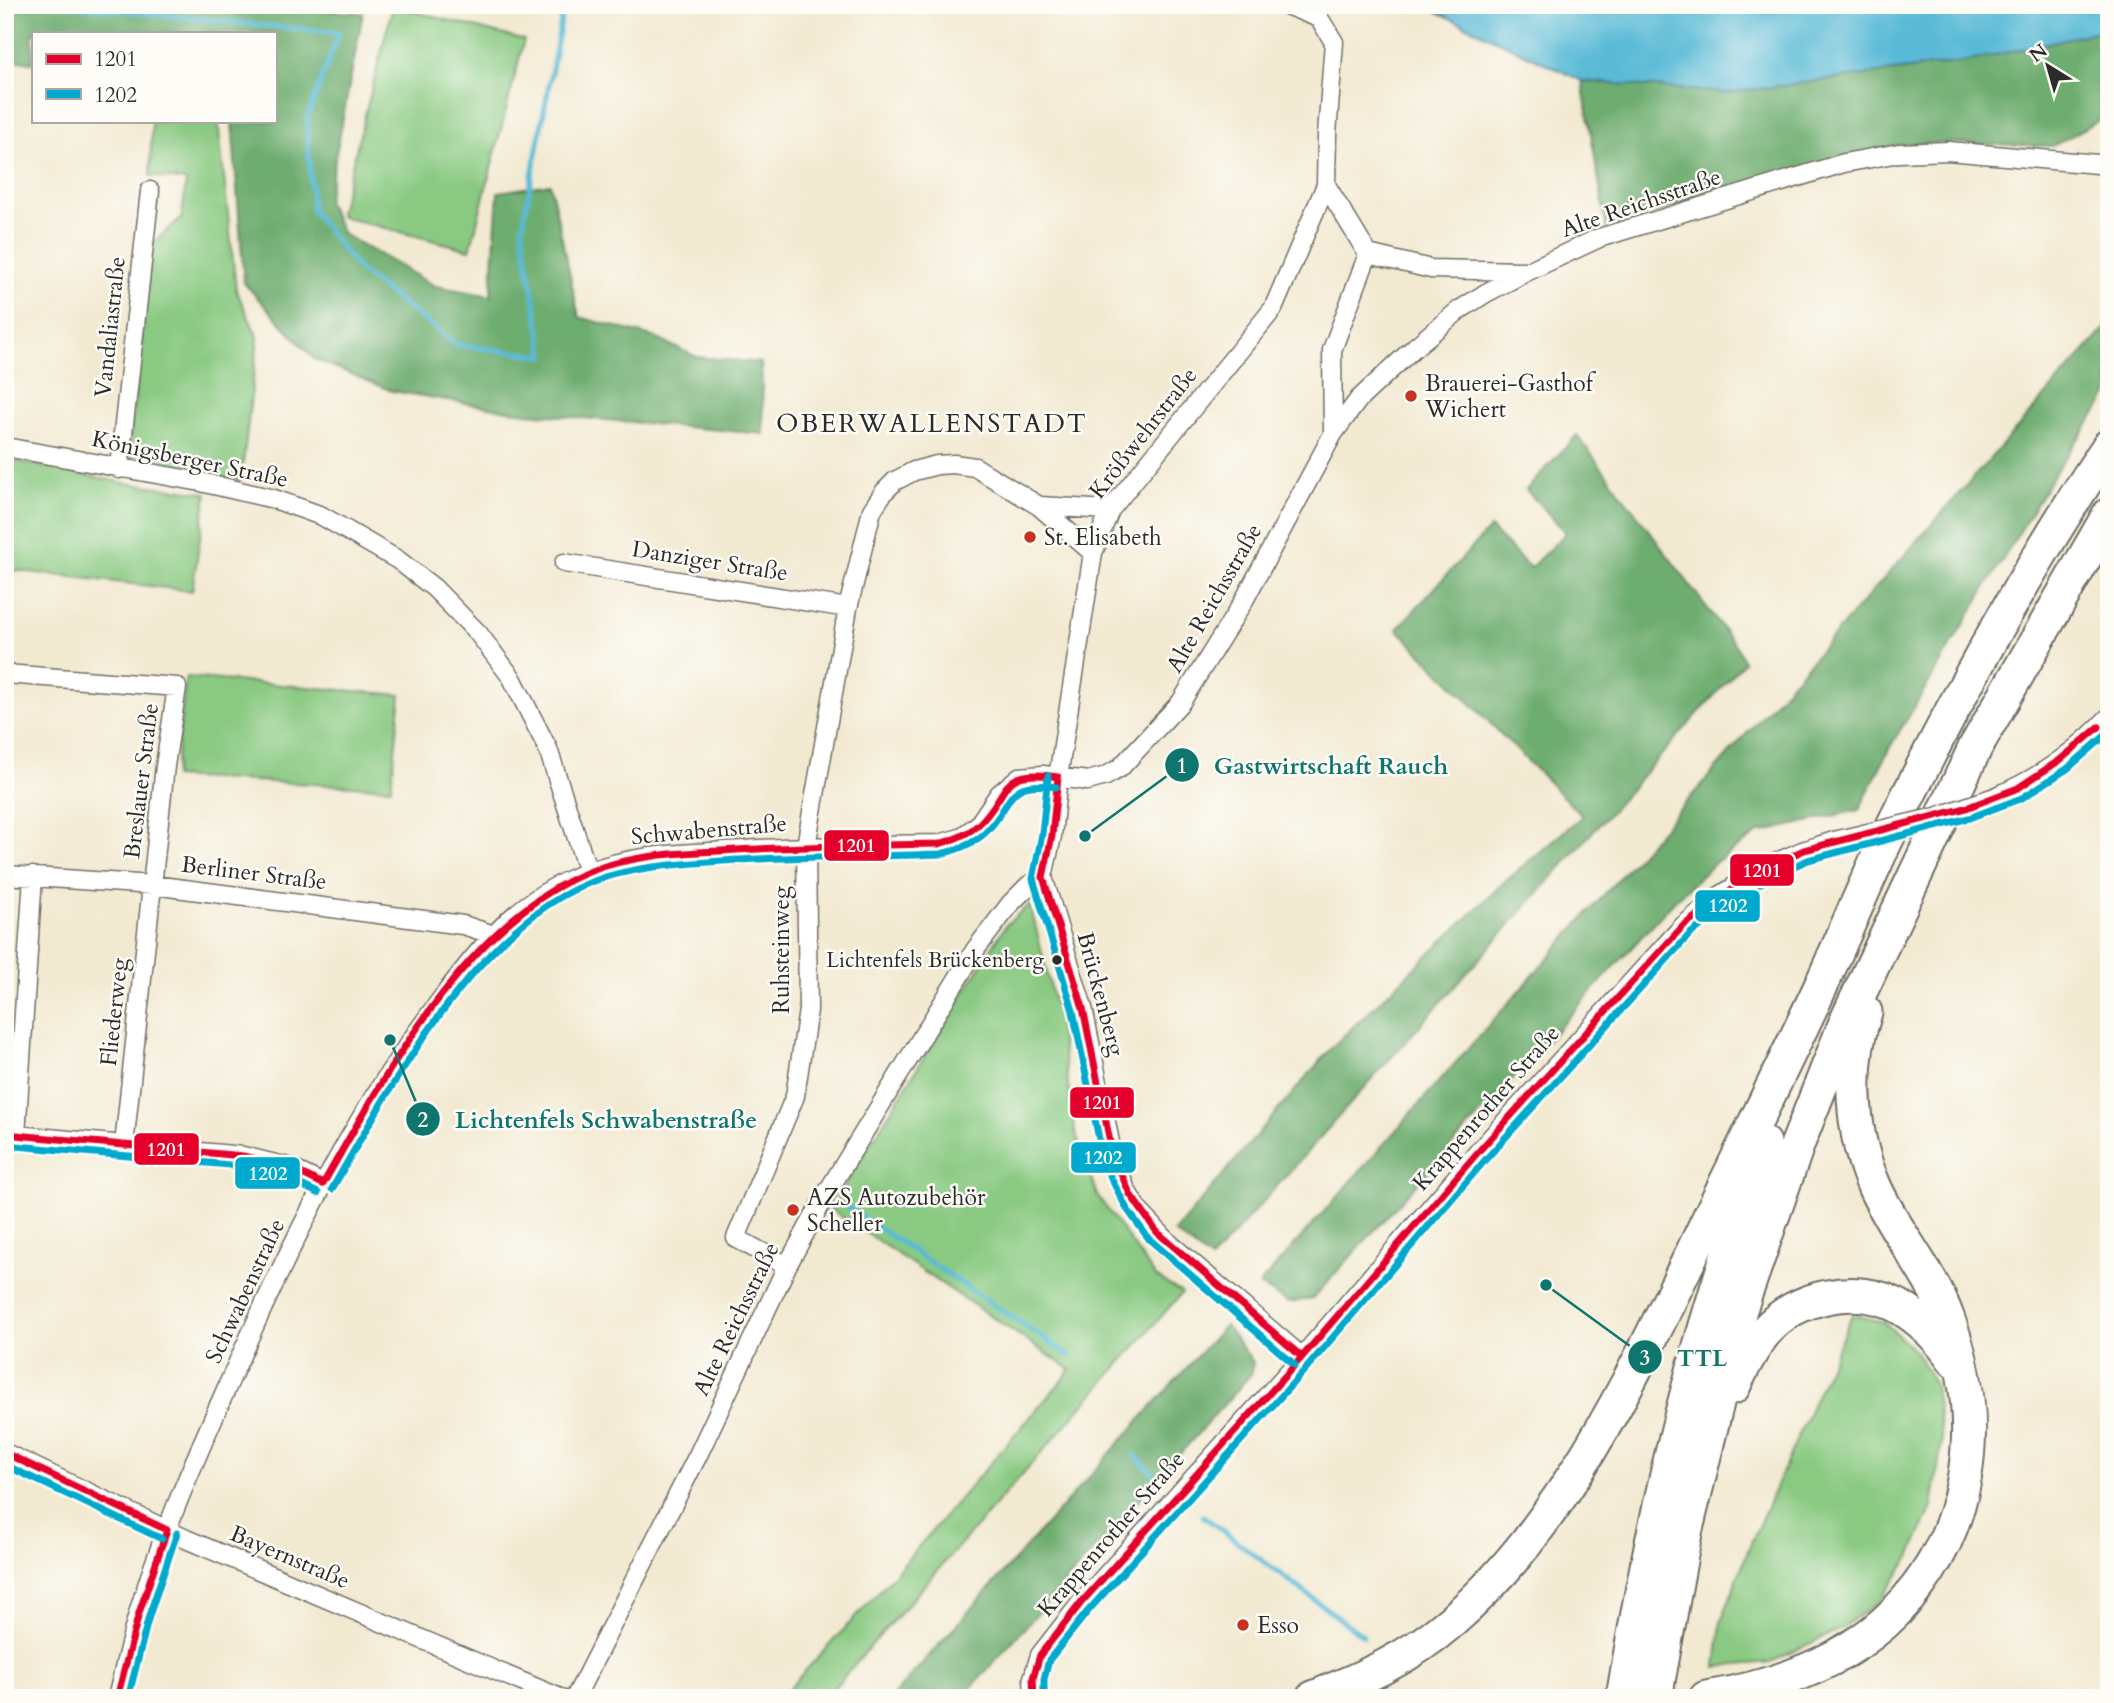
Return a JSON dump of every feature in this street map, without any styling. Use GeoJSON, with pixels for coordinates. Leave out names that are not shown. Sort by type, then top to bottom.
{"type":"FeatureCollection","features":[{"type":"Feature","properties":{"kind":"highway"},"geometry":{"type":"LineString","coordinates":[[1313,1698],[1401,1660],[1428,1641],[1474,1600],[1528,1538],[1586,1457],[1623,1392],[1819,989],[1888,838],[1956,706],[2018,593],[2109,446]]}},
{"type":"Feature","properties":{"kind":"highway"},"geometry":{"type":"LineString","coordinates":[[1655,1698],[1685,1533],[1740,1309],[1798,1143],[1846,1022],[1976,746],[2109,514]]}},
{"type":"Feature","properties":{"kind":"highway"},"geometry":{"type":"LineString","coordinates":[[1706,1698],[1773,1684],[1834,1658],[1884,1623],[1921,1583],[1944,1545],[1958,1506],[1969,1458],[1969,1415],[1962,1371],[1947,1315],[1875,1188],[1860,1144],[1853,1094],[1860,1028],[1897,910]]}},
{"type":"Feature","properties":{"kind":"highway"},"geometry":{"type":"LineString","coordinates":[[1623,1698],[1659,1513],[1692,1373],[1725,1259],[1819,989]]}},
{"type":"Feature","properties":{"kind":"highway"},"geometry":{"type":"LineString","coordinates":[[1706,1443],[1745,1361],[1766,1331],[1786,1313],[1826,1297],[1863,1296],[1896,1305],[1924,1324],[1962,1371]]}},
{"type":"Feature","properties":{"kind":"street","name":"Krößwehrstraße"},"geometry":{"type":"LineString","coordinates":[[1058,777],[1094,553],[1110,510],[1273,309],[1326,186],[1334,42],[1319,18],[1286,5]]}},
{"type":"Feature","properties":{"kind":"street","name":"Alte Reichsstraße"},"geometry":{"type":"LineString","coordinates":[[1058,777],[1088,781],[1106,776],[1120,768],[1181,702],[1242,604],[1333,434],[1359,399],[1397,362],[1458,312],[1526,271],[1599,238],[1844,163],[1899,153],[1948,151],[2109,164]]}},
{"type":"Feature","properties":{"kind":"street"},"geometry":{"type":"LineString","coordinates":[[1326,186],[1368,254],[1432,269],[1526,271]]}},
{"type":"Feature","properties":{"kind":"street","name":"Vandaliastraße"},"geometry":{"type":"LineString","coordinates":[[119,469],[150,191]]}},
{"type":"Feature","properties":{"kind":"street"},"geometry":{"type":"LineString","coordinates":[[1333,434],[1332,350],[1368,254]]}},
{"type":"Feature","properties":{"kind":"street","name":"Königsberger Straße"},"geometry":{"type":"LineString","coordinates":[[5,447],[201,482],[274,499],[322,516],[398,560],[435,588],[478,633],[512,678],[548,749],[588,872]]}},
{"type":"Feature","properties":{"kind":"street","name":"Ruhsteinweg"},"geometry":{"type":"LineString","coordinates":[[787,1266],[736,1238],[795,1096],[808,1010],[806,846],[848,608],[872,510],[895,481],[914,471],[954,464],[975,467],[1039,506]]}},
{"type":"Feature","properties":{"kind":"street"},"geometry":{"type":"LineString","coordinates":[[1039,506],[1110,510]]}},
{"type":"Feature","properties":{"kind":"street"},"geometry":{"type":"LineString","coordinates":[[1039,506],[1094,553]]}},
{"type":"Feature","properties":{"kind":"street","name":"Danziger Straße"},"geometry":{"type":"LineString","coordinates":[[564,563],[848,608]]}},
{"type":"Feature","properties":{"kind":"street","name":"Breslauer Straße"},"geometry":{"type":"LineString","coordinates":[[5,674],[177,687],[164,766],[153,885]]}},
{"type":"Feature","properties":{"kind":"street","name":"Krappenrother Straße"},"geometry":{"type":"LineString","coordinates":[[1034,1698],[1035,1665],[1080,1604],[1302,1357],[1478,1152],[1684,926],[1718,897],[1764,868],[1802,851],[1936,817],[2020,787],[2106,727]]}},
{"type":"Feature","properties":{"kind":"street","name":"Schwabenstraße"},"geometry":{"type":"LineString","coordinates":[[117,1698],[139,1613],[167,1530],[252,1331],[323,1184],[363,1114],[408,1044],[494,935],[536,898],[588,872],[627,861],[678,854],[806,846],[939,844],[960,838],[978,825],[999,794],[1019,777],[1058,777]]}},
{"type":"Feature","properties":{"kind":"street","name":"Brückenberg"},"geometry":{"type":"LineString","coordinates":[[1058,777],[1052,836],[1043,877],[1083,1009],[1117,1170],[1138,1210],[1169,1243],[1302,1357]]}},
{"type":"Feature","properties":{"kind":"street","name":"Berliner Straße"},"geometry":{"type":"LineString","coordinates":[[5,875],[153,885],[463,925],[494,935]]}},
{"type":"Feature","properties":{"kind":"street"},"geometry":{"type":"LineString","coordinates":[[33,876],[10,1134],[243,1156],[288,1167],[323,1184]]}},
{"type":"Feature","properties":{"kind":"street","name":"Alte Reichsstraße"},"geometry":{"type":"LineString","coordinates":[[575,1698],[698,1455],[787,1266],[828,1191],[975,950],[1011,903],[1029,885],[1043,877]]}},
{"type":"Feature","properties":{"kind":"street","name":"Fliederweg"},"geometry":{"type":"LineString","coordinates":[[124,1144],[153,885]]}},
{"type":"Feature","properties":{"kind":"street","name":"Bayernstraße"},"geometry":{"type":"LineString","coordinates":[[5,1453],[167,1530],[560,1698]]}},
{"type":"Feature","properties":{"kind":"green space"},"geometry":{"type":"Polygon","coordinates":[[[5,5],[223,5],[363,13],[327,201],[343,234],[435,286],[491,296],[498,192],[550,184],[579,317],[653,337],[697,357],[761,363],[764,434],[526,413],[392,391],[314,359],[244,283],[232,122],[276,122],[276,32],[32,32],[32,63],[5,59],[5,5]]]}},
{"type":"Feature","properties":{"kind":"green space"},"geometry":{"type":"Polygon","coordinates":[[[393,6],[524,40],[470,250],[339,216],[393,6]]]}},
{"type":"Feature","properties":{"kind":"green space"},"geometry":{"type":"Polygon","coordinates":[[[2109,29],[2109,115],[2053,146],[1945,143],[1896,145],[1764,178],[1607,228],[1582,81],[1726,93],[1969,61],[2109,29]]]}},
{"type":"Feature","properties":{"kind":"green space"},"geometry":{"type":"Polygon","coordinates":[[[152,122],[218,122],[236,290],[258,338],[241,481],[128,457],[152,244],[182,217],[186,181],[150,176],[152,122]]]}},
{"type":"Feature","properties":{"kind":"green space"},"geometry":{"type":"Polygon","coordinates":[[[2109,324],[2109,394],[2056,471],[1890,747],[1859,810],[1759,833],[1716,862],[1675,900],[1313,1298],[1289,1303],[1259,1285],[2109,324]]]}},
{"type":"Feature","properties":{"kind":"green space"},"geometry":{"type":"Polygon","coordinates":[[[1577,435],[1738,649],[1744,662],[1211,1260],[1174,1232],[1333,1046],[1499,887],[1582,816],[1397,629],[1490,528],[1530,568],[1566,533],[1526,490],[1577,435]]]}},
{"type":"Feature","properties":{"kind":"green space"},"geometry":{"type":"Polygon","coordinates":[[[5,459],[125,483],[207,493],[192,591],[5,569],[5,459]]]}},
{"type":"Feature","properties":{"kind":"green space"},"geometry":{"type":"Polygon","coordinates":[[[186,677],[401,695],[391,788],[174,777],[186,677]]]}},
{"type":"Feature","properties":{"kind":"green space"},"geometry":{"type":"Polygon","coordinates":[[[1030,904],[1058,1018],[1075,1131],[1097,1195],[1156,1277],[1182,1293],[825,1698],[780,1698],[887,1583],[1071,1370],[830,1209],[1006,925],[1030,904]]]}},
{"type":"Feature","properties":{"kind":"green space"},"geometry":{"type":"Polygon","coordinates":[[[1852,1315],[1884,1322],[1917,1353],[1935,1385],[1942,1441],[1932,1507],[1910,1557],[1880,1601],[1839,1630],[1771,1662],[1716,1667],[1721,1622],[1750,1545],[1852,1315]]]}},
{"type":"Feature","properties":{"kind":"green space"},"geometry":{"type":"Polygon","coordinates":[[[1225,1325],[1253,1362],[1252,1373],[962,1698],[891,1698],[1225,1325]]]}},
{"type":"Feature","properties":{"kind":"water"},"geometry":{"type":"Polygon","coordinates":[[[1423,5],[2109,5],[2109,29],[1969,61],[1726,93],[1582,81],[1423,5]]]}},
{"type":"Feature","properties":{"kind":"waterway"},"geometry":{"type":"LineString","coordinates":[[62,5],[339,33],[307,118],[312,211],[361,272],[457,345],[544,356],[522,229],[564,5]]}},
{"type":"Feature","properties":{"kind":"waterway"},"geometry":{"type":"LineString","coordinates":[[849,1208],[1070,1356]]}},
{"type":"Feature","properties":{"kind":"waterway"},"geometry":{"type":"LineString","coordinates":[[1134,1454],[1153,1474]]}},
{"type":"Feature","properties":{"kind":"waterway"},"geometry":{"type":"LineString","coordinates":[[1203,1516],[1363,1636]]}},
{"type":"Feature","properties":{"kind":"transit line","name":"1201"},"geometry":{"type":"LineString","coordinates":[[1034,1698],[1033,1678],[1040,1655],[1080,1604],[1302,1357],[1478,1152],[1683,926],[1741,883],[1804,850],[1966,808],[2018,788],[2060,760],[2099,727]]}},
{"type":"Feature","properties":{"kind":"transit line","name":"1202"},"geometry":{"type":"LineString","coordinates":[[1044,1697],[1044,1679],[1049,1660],[1088,1611],[1310,1364],[1486,1159],[1690,934],[1746,892],[1776,874],[1808,860],[1969,818],[2022,798],[2067,769],[2106,735]]}},
{"type":"Feature","properties":{"kind":"transit line","name":"1201"},"geometry":{"type":"LineString","coordinates":[[323,1184],[374,1096],[434,1005],[468,962],[506,925],[547,894],[591,871],[622,861],[655,856],[776,848],[939,844],[960,837],[978,825],[1007,786],[1015,780],[1038,775],[1058,777]]}},
{"type":"Feature","properties":{"kind":"transit line","name":"1202"},"geometry":{"type":"LineString","coordinates":[[1048,776],[1042,834],[1033,879],[1073,1011],[1102,1154],[1111,1178],[1127,1209],[1149,1239],[1295,1365]]}},
{"type":"Feature","properties":{"kind":"transit line","name":"1201"},"geometry":{"type":"LineString","coordinates":[[1058,777],[1052,836],[1043,877],[1083,1008],[1112,1152],[1130,1194],[1157,1232],[1302,1357]]}},
{"type":"Feature","properties":{"kind":"transit line","name":"1202"},"geometry":{"type":"LineString","coordinates":[[332,1189],[382,1103],[442,1011],[514,931],[554,901],[597,880],[659,866],[750,859],[941,854],[964,846],[985,833],[1018,790],[1039,785],[1056,787]]}},
{"type":"Feature","properties":{"kind":"transit line","name":"1201"},"geometry":{"type":"LineString","coordinates":[[5,1134],[243,1156],[288,1167],[323,1184]]}},
{"type":"Feature","properties":{"kind":"transit line","name":"1202"},"geometry":{"type":"LineString","coordinates":[[5,1145],[241,1166],[284,1177],[318,1193]]}},
{"type":"Feature","properties":{"kind":"transit line","name":"1201"},"geometry":{"type":"LineString","coordinates":[[5,1453],[167,1530]]}},
{"type":"Feature","properties":{"kind":"transit line","name":"1202"},"geometry":{"type":"LineString","coordinates":[[5,1465],[162,1539]]}},
{"type":"Feature","properties":{"kind":"transit line","name":"1201"},"geometry":{"type":"LineString","coordinates":[[117,1698],[139,1613],[167,1530]]}},
{"type":"Feature","properties":{"kind":"transit line","name":"1202"},"geometry":{"type":"LineString","coordinates":[[128,1698],[149,1616],[177,1533]]}},
{"type":"Feature","properties":{"kind":"place","name":"Brauerei-Gasthof Wichert"},"geometry":{"type":"Point","coordinates":[1411,396]}},
{"type":"Feature","properties":{"kind":"place","name":"St. Elisabeth"},"geometry":{"type":"Point","coordinates":[1030,537]}},
{"type":"Feature","properties":{"kind":"place","name":"Gastwirtschaft Rauch"},"geometry":{"type":"Point","coordinates":[1085,836]}},
{"type":"Feature","properties":{"kind":"place","name":"Lichtenfels Brückenberg"},"geometry":{"type":"Point","coordinates":[1057,960]}},
{"type":"Feature","properties":{"kind":"place","name":"Lichtenfels Schwabenstraße"},"geometry":{"type":"Point","coordinates":[390,1040]}},
{"type":"Feature","properties":{"kind":"place","name":"AZS Autozubehör Scheller"},"geometry":{"type":"Point","coordinates":[793,1210]}},
{"type":"Feature","properties":{"kind":"place","name":"TTL"},"geometry":{"type":"Point","coordinates":[1546,1285]}},
{"type":"Feature","properties":{"kind":"place","name":"Esso"},"geometry":{"type":"Point","coordinates":[1243,1625]}},
{"type":"Feature","properties":{"kind":"district","name":"OBERWALLENSTADT"},"geometry":{"type":"Point","coordinates":[932,423]}}]}
